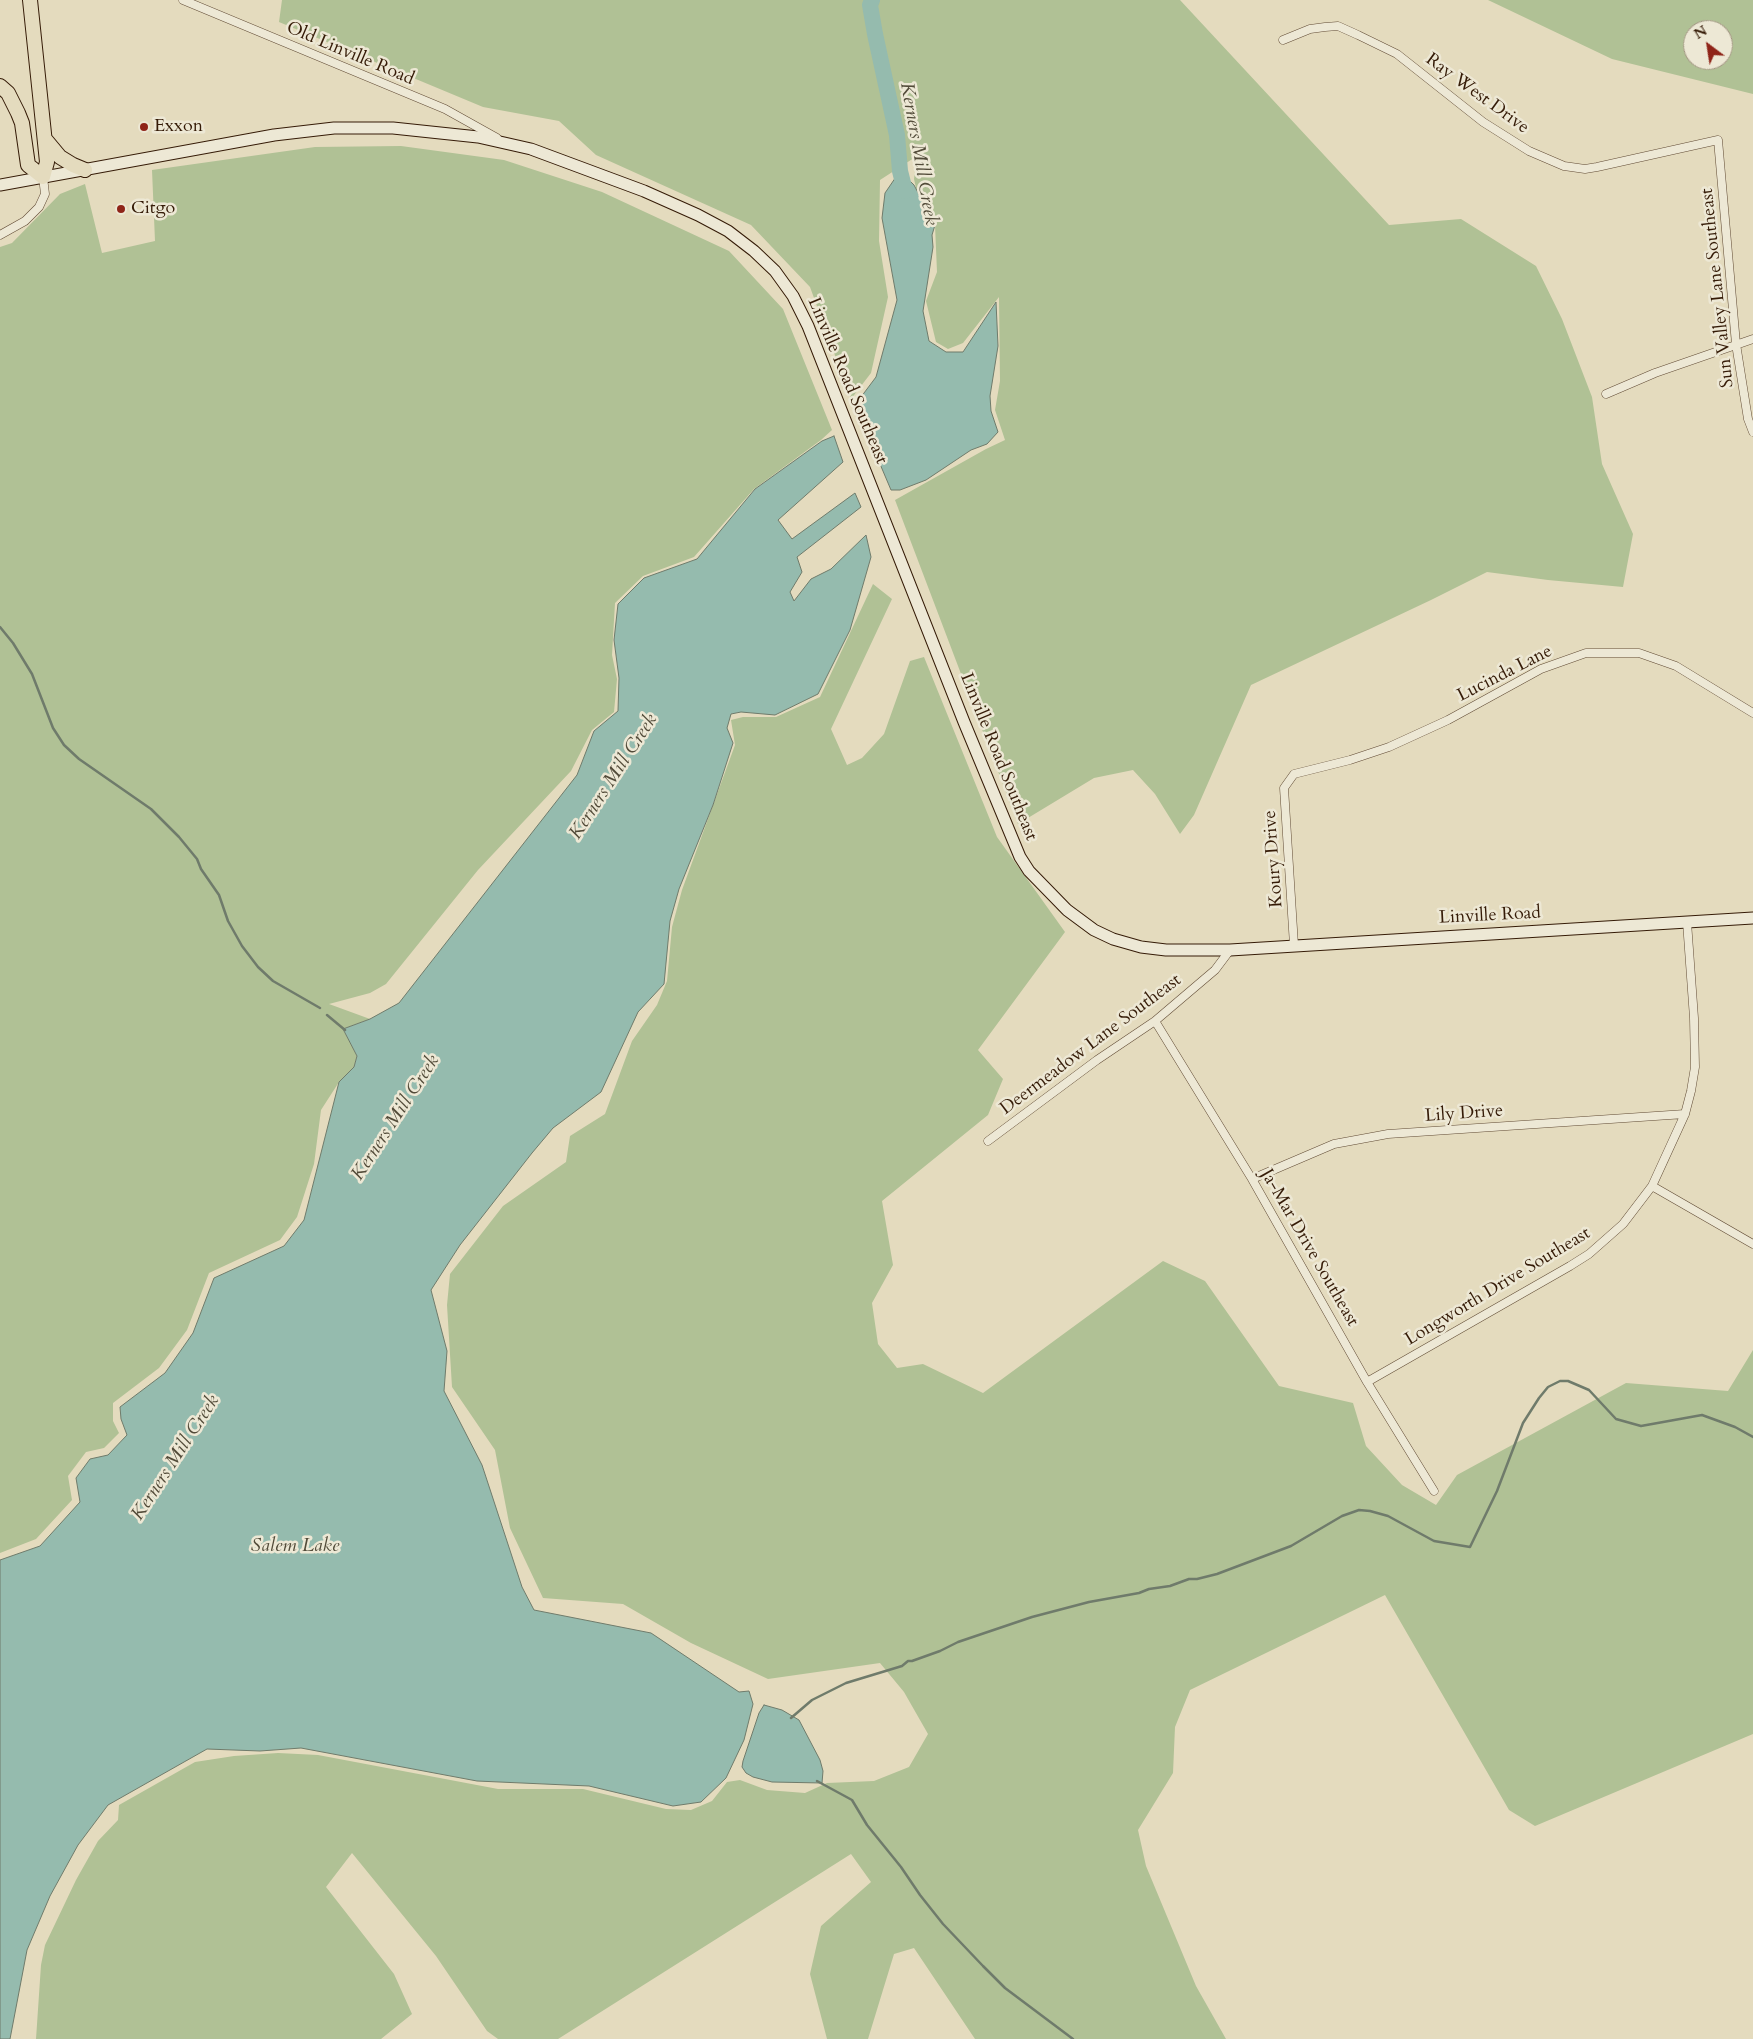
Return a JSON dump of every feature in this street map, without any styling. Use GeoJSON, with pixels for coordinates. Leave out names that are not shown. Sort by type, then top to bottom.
{"type":"FeatureCollection","features":[{"type":"Feature","properties":{"kind":"highway"},"geometry":{"type":"LineString","coordinates":[[0,86],[8,93],[22,123],[28,165],[43,178],[47,162],[30,0]]}},
{"type":"Feature","properties":{"kind":"highway"},"geometry":{"type":"LineString","coordinates":[[45,138],[60,157],[85,170]]}},
{"type":"Feature","properties":{"kind":"main road","name":"Linville Road Southeast"},"geometry":{"type":"LineString","coordinates":[[0,186],[274,135],[334,128],[393,128],[451,132],[503,142],[559,158],[698,215],[741,241],[775,271],[793,296],[808,326],[967,730],[1011,838],[1029,871],[1067,910],[1094,930],[1113,939],[1135,946],[1158,949],[1230,950]]}},
{"type":"Feature","properties":{"kind":"main road","name":"Linville Road"},"geometry":{"type":"LineString","coordinates":[[1230,950],[1753,918]]}},
{"type":"Feature","properties":{"kind":"street","name":"Old Linville Road"},"geometry":{"type":"LineString","coordinates":[[183,0],[445,109],[503,142]]}},
{"type":"Feature","properties":{"kind":"street","name":"Ray West Drive"},"geometry":{"type":"LineString","coordinates":[[1283,40],[1310,29],[1338,26],[1397,54],[1483,122],[1529,151],[1564,166],[1584,169],[1597,167],[1718,140]]}},
{"type":"Feature","properties":{"kind":"street","name":"Sun Valley Lane Southeast"},"geometry":{"type":"LineString","coordinates":[[1718,140],[1736,344],[1748,419],[1753,432]]}},
{"type":"Feature","properties":{"kind":"street"},"geometry":{"type":"LineString","coordinates":[[0,235],[26,221],[39,207],[45,194],[43,178]]}},
{"type":"Feature","properties":{"kind":"street"},"geometry":{"type":"LineString","coordinates":[[1606,394],[1655,373],[1753,339]]}},
{"type":"Feature","properties":{"kind":"street","name":"Lucinda Lane"},"geometry":{"type":"LineString","coordinates":[[1294,774],[1350,760],[1389,747],[1448,720],[1541,669],[1586,653],[1639,653],[1676,666],[1753,713]]}},
{"type":"Feature","properties":{"kind":"street","name":"Koury Drive"},"geometry":{"type":"LineString","coordinates":[[1294,774],[1284,788],[1294,945]]}},
{"type":"Feature","properties":{"kind":"street","name":"Longworth Drive Southeast"},"geometry":{"type":"LineString","coordinates":[[1367,1382],[1589,1254],[1623,1224],[1652,1186],[1685,1114],[1691,1091],[1695,1051],[1687,922]]}},
{"type":"Feature","properties":{"kind":"street","name":"Deermeadow Lane Southeast"},"geometry":{"type":"LineString","coordinates":[[988,1141],[1097,1060],[1155,1021],[1215,970],[1230,950]]}},
{"type":"Feature","properties":{"kind":"street","name":"Ja-Mar Drive Southeast"},"geometry":{"type":"LineString","coordinates":[[1155,1021],[1252,1179],[1367,1382],[1434,1491]]}},
{"type":"Feature","properties":{"kind":"street","name":"Lily Drive"},"geometry":{"type":"LineString","coordinates":[[1252,1179],[1334,1144],[1388,1134],[1685,1114]]}},
{"type":"Feature","properties":{"kind":"street"},"geometry":{"type":"LineString","coordinates":[[1652,1186],[1753,1244]]}},
{"type":"Feature","properties":{"kind":"green space"},"geometry":{"type":"Polygon","coordinates":[[[282,0],[1180,0],[1389,225],[1461,219],[1536,266],[1562,319],[1592,397],[1602,464],[1633,534],[1623,587],[1487,572],[1251,685],[1194,815],[1180,834],[1155,794],[1133,770],[1094,778],[1018,824],[895,500],[1005,440],[995,410],[1000,381],[999,297],[963,343],[948,349],[936,342],[926,301],[937,272],[935,225],[917,192],[914,179],[917,156],[880,180],[879,241],[888,297],[871,373],[851,399],[810,287],[751,225],[596,155],[559,121],[483,107],[279,22],[282,0]]]}},
{"type":"Feature","properties":{"kind":"green space"},"geometry":{"type":"Polygon","coordinates":[[[1488,0],[1753,0],[1753,94],[1612,59],[1488,0]]]}},
{"type":"Feature","properties":{"kind":"green space"},"geometry":{"type":"Polygon","coordinates":[[[401,146],[504,160],[602,192],[729,251],[783,309],[832,430],[754,489],[694,557],[643,576],[615,603],[612,655],[617,679],[614,712],[592,730],[571,771],[478,870],[386,984],[370,993],[329,1004],[370,1019],[343,1029],[357,1056],[354,1067],[339,1082],[321,1110],[314,1164],[297,1217],[280,1240],[209,1273],[187,1330],[159,1368],[113,1403],[113,1421],[119,1433],[104,1448],[86,1452],[68,1476],[72,1500],[36,1539],[0,1553],[0,247],[12,243],[60,194],[85,184],[102,253],[155,241],[152,170],[315,147],[401,146]]]}},
{"type":"Feature","properties":{"kind":"green space"},"geometry":{"type":"Polygon","coordinates":[[[873,584],[892,599],[831,729],[847,765],[862,758],[884,734],[910,661],[924,657],[997,837],[1065,932],[978,1050],[1003,1079],[988,1115],[882,1201],[893,1265],[872,1303],[878,1344],[897,1368],[923,1364],[983,1393],[1163,1261],[1205,1281],[1279,1386],[1353,1403],[1366,1446],[1402,1485],[1436,1505],[1457,1475],[1626,1383],[1728,1391],[1753,1350],[1753,1734],[1535,1826],[1509,1810],[1385,1595],[1190,1690],[1175,1727],[1173,1773],[1138,1830],[1146,1866],[1196,1986],[1226,2039],[975,2039],[914,1948],[894,1954],[868,2039],[827,2039],[810,1974],[821,1926],[871,1882],[851,1854],[558,2039],[498,2039],[487,2031],[436,1956],[352,1853],[326,1887],[394,1974],[412,2014],[381,2039],[36,2039],[41,1965],[45,1945],[76,1880],[98,1841],[118,1820],[119,1805],[195,1762],[234,1756],[278,1753],[318,1755],[498,1789],[583,1789],[666,1809],[691,1810],[712,1801],[727,1782],[740,1780],[767,1790],[805,1793],[827,1783],[874,1781],[909,1767],[928,1734],[904,1692],[880,1663],[768,1679],[691,1643],[623,1604],[543,1598],[510,1528],[495,1450],[452,1387],[447,1305],[450,1274],[503,1206],[566,1162],[570,1136],[605,1114],[632,1041],[657,1005],[667,981],[672,927],[682,890],[735,745],[731,720],[743,717],[776,717],[820,697],[873,584]]]}},
{"type":"Feature","properties":{"kind":"water"},"geometry":{"type":"Polygon","coordinates":[[[900,171],[914,185],[935,225],[932,235],[933,247],[923,311],[929,341],[946,352],[963,352],[996,302],[998,346],[990,396],[991,411],[998,432],[987,444],[971,450],[926,480],[900,490],[891,490],[855,405],[876,377],[897,300],[882,218],[885,193],[900,171]]]}},
{"type":"Feature","properties":{"kind":"water","name":"Salem Lake"},"geometry":{"type":"Polygon","coordinates":[[[834,436],[843,462],[778,520],[792,539],[855,493],[861,507],[797,557],[802,572],[790,592],[794,601],[811,579],[831,569],[866,535],[871,557],[850,630],[818,694],[775,715],[741,712],[731,714],[727,728],[733,743],[713,805],[679,889],[670,921],[664,984],[638,1012],[601,1092],[553,1128],[460,1245],[431,1290],[447,1351],[444,1391],[482,1465],[522,1587],[534,1610],[651,1633],[739,1692],[749,1691],[753,1704],[744,1740],[726,1778],[701,1802],[673,1806],[589,1786],[477,1781],[301,1748],[260,1751],[207,1749],[108,1805],[78,1845],[50,1896],[27,1950],[10,2039],[0,2039],[0,1560],[40,1546],[80,1502],[76,1478],[90,1459],[108,1455],[127,1435],[121,1419],[120,1407],[165,1373],[193,1333],[214,1278],[284,1246],[304,1220],[339,1082],[354,1067],[357,1056],[343,1029],[370,1019],[399,1003],[577,775],[594,731],[618,711],[619,678],[614,640],[618,604],[644,578],[697,559],[755,489],[822,441],[834,436]]]}},
{"type":"Feature","properties":{"kind":"water"},"geometry":{"type":"Polygon","coordinates":[[[764,1705],[782,1710],[799,1720],[820,1760],[823,1771],[822,1783],[772,1782],[746,1773],[742,1767],[743,1761],[759,1713],[764,1705]]]}},
{"type":"Feature","properties":{"kind":"waterway","name":"Kerners Mill Creek"},"geometry":{"type":"LineString","coordinates":[[870,0],[870,5]]}},
{"type":"Feature","properties":{"kind":"waterway","name":"Kerners Mill Creek"},"geometry":{"type":"LineString","coordinates":[[872,0],[870,5],[875,34],[897,135],[900,171],[905,191]]}},
{"type":"Feature","properties":{"kind":"waterway"},"geometry":{"type":"LineString","coordinates":[[0,627],[13,643],[32,674],[53,728],[64,745],[79,759],[151,809],[179,837],[197,859],[201,869],[219,895],[228,921],[242,946],[258,967],[273,981],[320,1008]]}},
{"type":"Feature","properties":{"kind":"waterway"},"geometry":{"type":"LineString","coordinates":[[327,1015],[345,1030]]}},
{"type":"Feature","properties":{"kind":"waterway"},"geometry":{"type":"LineString","coordinates":[[791,1718],[812,1700],[846,1683],[902,1666],[908,1661],[940,1651],[958,1642],[1032,1617],[1089,1602],[1139,1593],[1149,1589],[1170,1586],[1189,1579],[1217,1574],[1291,1546],[1342,1516],[1359,1510],[1388,1516],[1434,1541],[1470,1547],[1497,1491],[1523,1423],[1548,1387],[1560,1381],[1568,1381],[1589,1390],[1616,1419],[1641,1426],[1702,1415],[1735,1427],[1753,1437]]}},
{"type":"Feature","properties":{"kind":"waterway"},"geometry":{"type":"LineString","coordinates":[[817,1781],[852,1800],[867,1825],[901,1867],[920,1895],[943,1924],[983,1966],[1005,1988],[1073,2039]]}},
{"type":"Feature","properties":{"kind":"place","name":"Exxon"},"geometry":{"type":"Point","coordinates":[144,127]}},
{"type":"Feature","properties":{"kind":"place","name":"Citgo"},"geometry":{"type":"Point","coordinates":[121,209]}}]}
